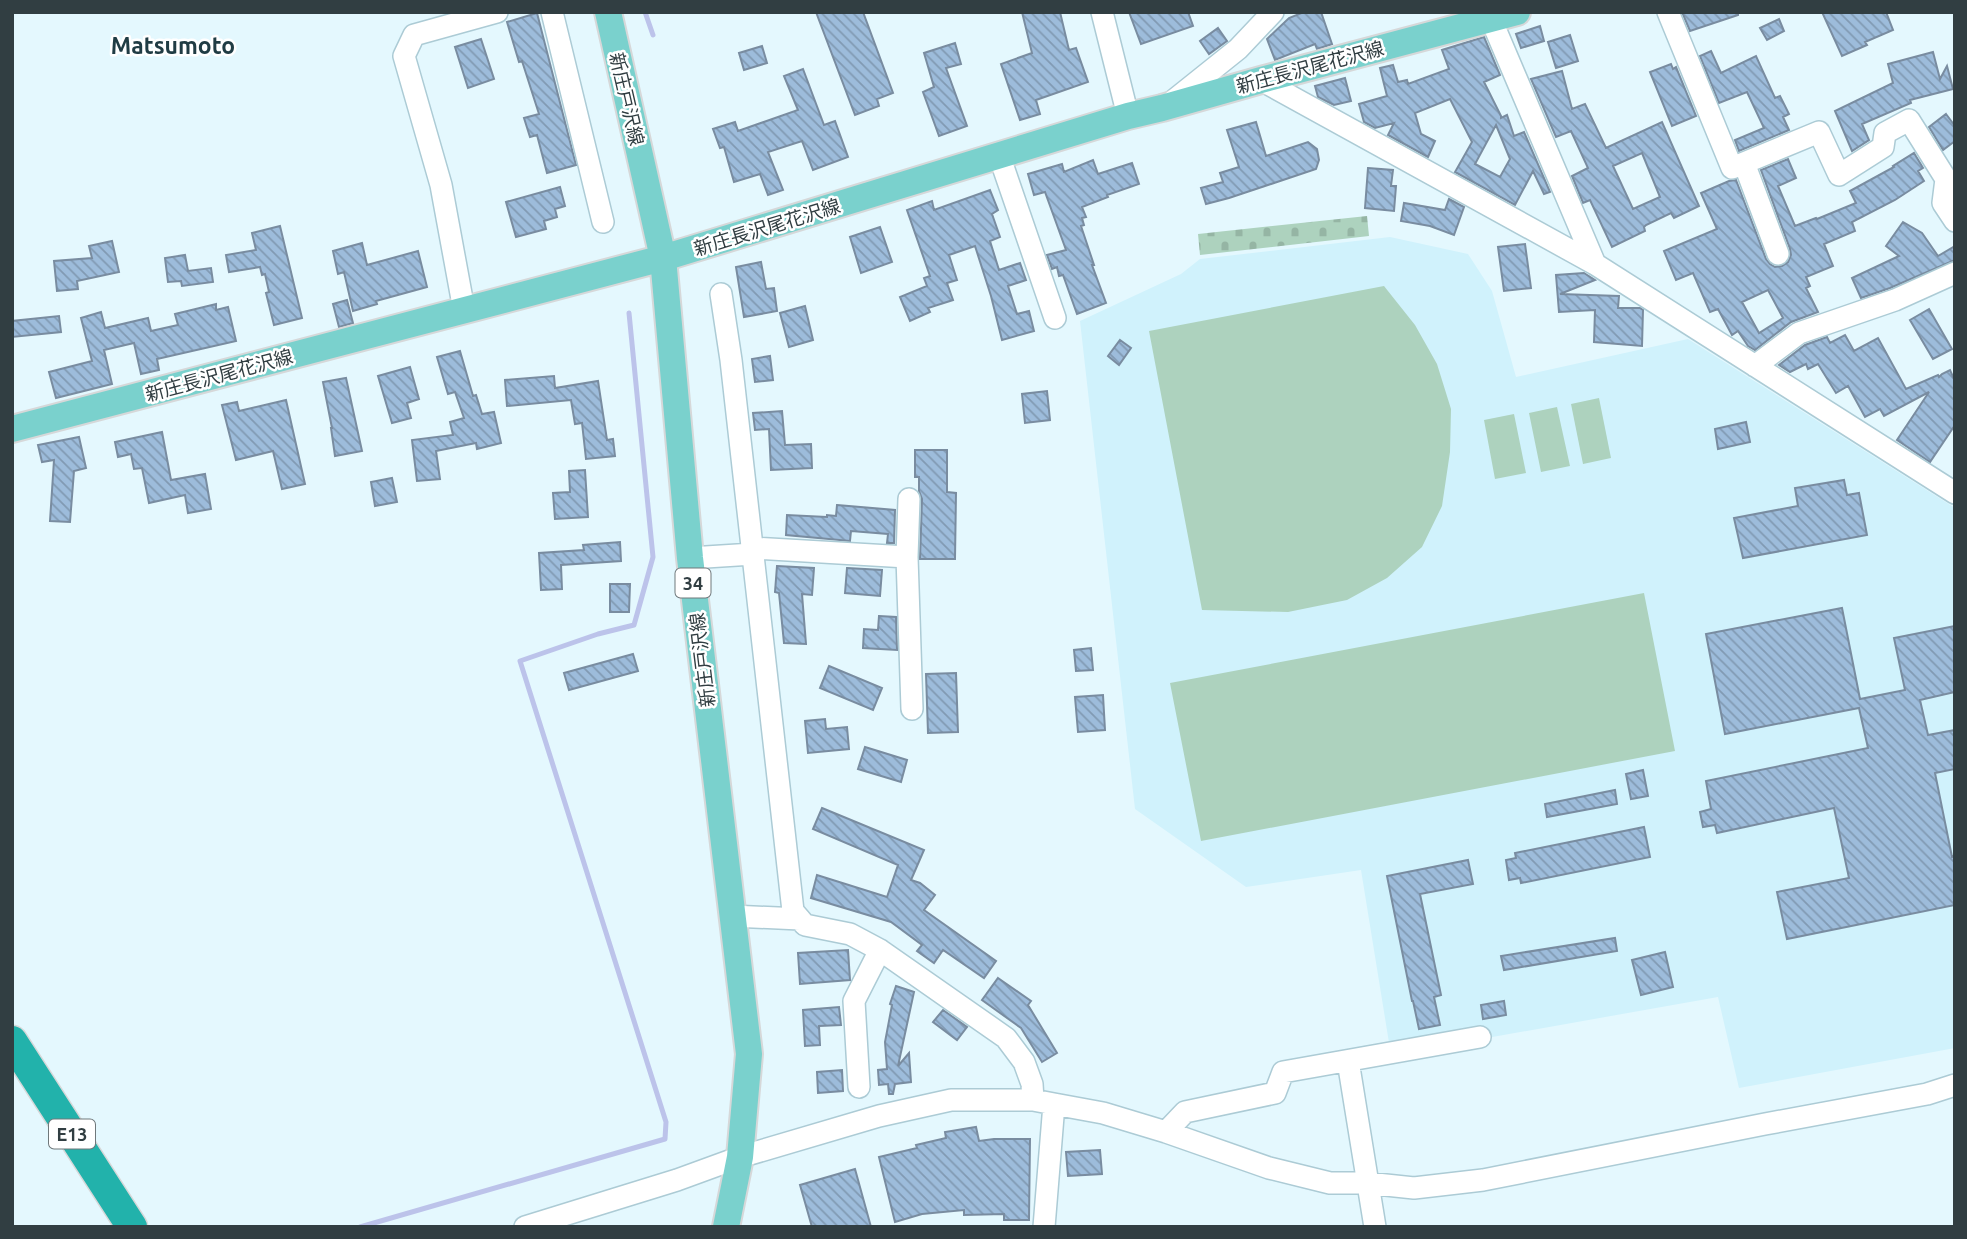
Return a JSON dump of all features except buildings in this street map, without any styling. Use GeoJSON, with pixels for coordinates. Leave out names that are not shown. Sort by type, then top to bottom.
{"type":"FeatureCollection","features":[{"type":"Feature","properties":{"kind":"highway","name":"E13"},"geometry":{"type":"LineString","coordinates":[[12,1041],[132,1227]]}},
{"type":"Feature","properties":{"kind":"main road","name":"新庄戸沢線"},"geometry":{"type":"LineString","coordinates":[[608,12],[663,258],[690,558],[749,1054],[740,1157],[726,1227]]}},
{"type":"Feature","properties":{"kind":"main road","name":"新庄長沢尾花沢線"},"geometry":{"type":"LineString","coordinates":[[12,429],[663,258],[1128,116],[1489,15],[1517,12]]}},
{"type":"Feature","properties":{"kind":"street"},"geometry":{"type":"LineString","coordinates":[[464,310],[441,185],[404,56],[414,35],[498,12]]}},
{"type":"Feature","properties":{"kind":"street"},"geometry":{"type":"LineString","coordinates":[[552,12],[603,222]]}},
{"type":"Feature","properties":{"kind":"street"},"geometry":{"type":"LineString","coordinates":[[1102,12],[1128,116]]}},
{"type":"Feature","properties":{"kind":"street"},"geometry":{"type":"LineString","coordinates":[[1162,108],[1238,49],[1273,12]]}},
{"type":"Feature","properties":{"kind":"street"},"geometry":{"type":"LineString","coordinates":[[1668,12],[1732,168],[1819,132],[1839,175],[1883,146],[1885,133],[1909,121],[1946,179],[1942,203],[1955,221]]}},
{"type":"Feature","properties":{"kind":"street"},"geometry":{"type":"LineString","coordinates":[[1489,15],[1595,264]]}},
{"type":"Feature","properties":{"kind":"street"},"geometry":{"type":"LineString","coordinates":[[1261,80],[1595,264],[1955,494]]}},
{"type":"Feature","properties":{"kind":"street"},"geometry":{"type":"LineString","coordinates":[[999,155],[1055,318]]}},
{"type":"Feature","properties":{"kind":"street"},"geometry":{"type":"LineString","coordinates":[[1744,163],[1777,254]]}},
{"type":"Feature","properties":{"kind":"street"},"geometry":{"type":"LineString","coordinates":[[1755,366],[1799,333],[1895,300],[1955,273]]}},
{"type":"Feature","properties":{"kind":"street"},"geometry":{"type":"LineString","coordinates":[[721,294],[731,360],[793,911],[805,925],[850,934],[880,950],[1006,1038],[1024,1062],[1032,1084],[1033,1100]]}},
{"type":"Feature","properties":{"kind":"street"},"geometry":{"type":"LineString","coordinates":[[909,499],[907,557],[912,709]]}},
{"type":"Feature","properties":{"kind":"street"},"geometry":{"type":"LineString","coordinates":[[690,558],[753,551],[907,557]]}},
{"type":"Feature","properties":{"kind":"street"},"geometry":{"type":"LineString","coordinates":[[732,916],[800,919]]}},
{"type":"Feature","properties":{"kind":"street"},"geometry":{"type":"LineString","coordinates":[[859,1087],[854,1001],[880,950]]}},
{"type":"Feature","properties":{"kind":"street"},"geometry":{"type":"LineString","coordinates":[[1166,1132],[1185,1112],[1275,1093],[1283,1072],[1480,1037]]}},
{"type":"Feature","properties":{"kind":"street"},"geometry":{"type":"LineString","coordinates":[[1348,1060],[1375,1227]]}},
{"type":"Feature","properties":{"kind":"street"},"geometry":{"type":"LineString","coordinates":[[525,1227],[677,1180],[740,1157],[879,1116],[951,1100],[1033,1100],[1103,1113],[1269,1168],[1330,1183],[1367,1182],[1414,1188],[1483,1180],[1927,1094],[1955,1085]]}},
{"type":"Feature","properties":{"kind":"street"},"geometry":{"type":"LineString","coordinates":[[1044,1227],[1054,1104]]}},
{"type":"Feature","properties":{"kind":"shaded area"},"geometry":{"type":"Polygon","coordinates":[[[1390,237],[1468,254],[1492,291],[1516,377],[1688,339],[1955,508],[1955,1048],[1739,1088],[1718,997],[1391,1055],[1361,870],[1246,887],[1135,809],[1080,321],[1181,274],[1200,259],[1390,237]]]}},
{"type":"Feature","properties":{"kind":"green space"},"geometry":{"type":"Polygon","coordinates":[[[1367,216],[1369,236],[1200,255],[1198,234],[1367,216]]]}},
{"type":"Feature","properties":{"kind":"green space"},"geometry":{"type":"Polygon","coordinates":[[[1384,286],[1415,325],[1437,364],[1451,409],[1450,452],[1442,506],[1422,547],[1387,578],[1347,600],[1288,612],[1202,610],[1149,331],[1384,286]]]}},
{"type":"Feature","properties":{"kind":"green space"},"geometry":{"type":"Polygon","coordinates":[[[1599,398],[1611,458],[1583,464],[1571,404],[1599,398]]]}},
{"type":"Feature","properties":{"kind":"green space"},"geometry":{"type":"Polygon","coordinates":[[[1557,407],[1570,466],[1541,472],[1529,413],[1557,407]]]}},
{"type":"Feature","properties":{"kind":"green space"},"geometry":{"type":"Polygon","coordinates":[[[1514,414],[1526,473],[1495,479],[1484,420],[1514,414]]]}},
{"type":"Feature","properties":{"kind":"green space"},"geometry":{"type":"Polygon","coordinates":[[[1644,593],[1675,751],[1201,841],[1170,683],[1644,593]]]}},
{"type":"Feature","properties":{"kind":"waterway"},"geometry":{"type":"LineString","coordinates":[[645,12],[653,35]]}},
{"type":"Feature","properties":{"kind":"waterway"},"geometry":{"type":"LineString","coordinates":[[360,1227],[665,1139],[666,1122],[520,661],[598,634],[634,625],[653,557],[629,313]]}},
{"type":"Feature","properties":{"kind":"district","name":"Matsumoto"},"geometry":{"type":"Point","coordinates":[173,45]}}]}
